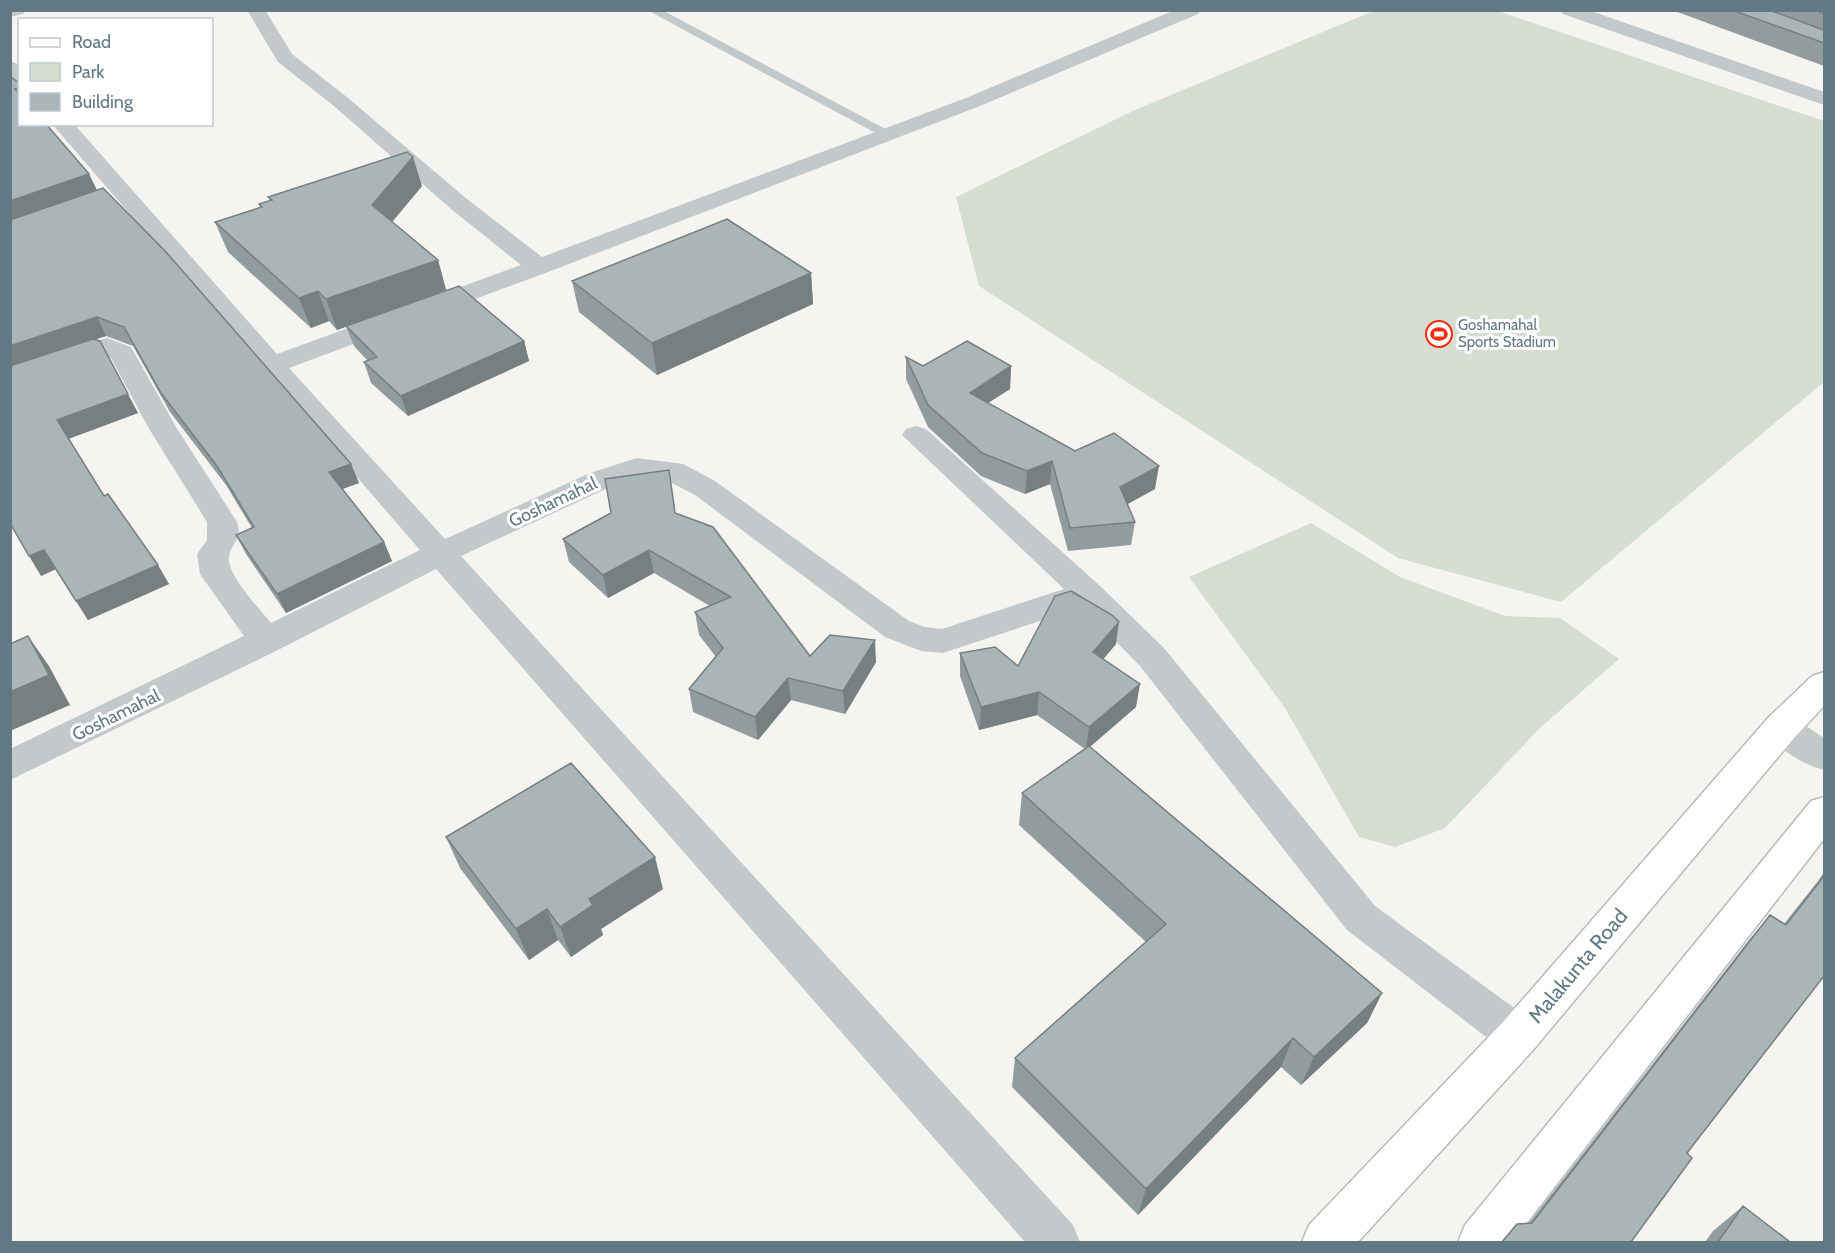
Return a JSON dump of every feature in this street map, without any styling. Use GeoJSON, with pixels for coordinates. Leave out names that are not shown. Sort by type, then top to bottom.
{"type":"FeatureCollection","features":[{"type":"Feature","properties":{"kind":"main road","name":"Malakunta Road"},"geometry":{"type":"LineString","coordinates":[[1326,1242],[1518,1036],[1781,728],[1824,685]]}},
{"type":"Feature","properties":{"kind":"main road"},"geometry":{"type":"LineString","coordinates":[[1482,1242],[1824,813]]}},
{"type":"Feature","properties":{"kind":"street"},"geometry":{"type":"LineString","coordinates":[[10,12],[17,10]]}},
{"type":"Feature","properties":{"kind":"street"},"geometry":{"type":"LineString","coordinates":[[256,10],[285,58],[341,102],[459,204],[539,267]]}},
{"type":"Feature","properties":{"kind":"street"},"geometry":{"type":"LineString","coordinates":[[273,365],[539,267],[973,102],[1191,10]]}},
{"type":"Feature","properties":{"kind":"street"},"geometry":{"type":"LineString","coordinates":[[1569,10],[1824,99]]}},
{"type":"Feature","properties":{"kind":"street"},"geometry":{"type":"LineString","coordinates":[[63,126],[111,196],[273,365],[1056,1242]]}},
{"type":"Feature","properties":{"kind":"street"},"geometry":{"type":"LineString","coordinates":[[10,378],[97,348],[107,346],[122,353],[162,427],[222,522],[226,532],[222,543],[213,554],[216,574],[266,641]]}},
{"type":"Feature","properties":{"kind":"street"},"geometry":{"type":"LineString","coordinates":[[916,435],[1088,593],[1152,657],[1361,918],[1518,1036]]}},
{"type":"Feature","properties":{"kind":"street","name":"Goshamahal"},"geometry":{"type":"LineString","coordinates":[[10,766],[441,553],[600,480],[638,467],[673,471],[705,488],[897,629],[921,639],[944,641],[1088,593]]}},
{"type":"Feature","properties":{"kind":"street"},"geometry":{"type":"LineString","coordinates":[[1781,728],[1824,756]]}},
{"type":"Feature","properties":{"kind":"lane"},"geometry":{"type":"LineString","coordinates":[[652,10],[888,134]]}},
{"type":"Feature","properties":{"kind":"green space","name":"Goshamahal Sports Stadium"},"geometry":{"type":"Polygon","coordinates":[[[1376,10],[1498,11],[1824,121],[1824,382],[1561,602],[1398,558],[979,286],[956,197],[1137,109],[1376,10]]]}},
{"type":"Feature","properties":{"kind":"green space"},"geometry":{"type":"Polygon","coordinates":[[[1311,523],[1400,577],[1505,616],[1560,618],[1619,659],[1541,727],[1445,828],[1395,847],[1359,837],[1285,708],[1189,577],[1311,523]]]}},
{"type":"Feature","properties":{"kind":"building"},"geometry":{"type":"Polygon","coordinates":[[[1732,10],[1769,10],[1824,30],[1824,43],[1732,10]]]}},
{"type":"Feature","properties":{"kind":"building"},"geometry":{"type":"Polygon","coordinates":[[[10,76],[18,82],[18,88],[15,89],[18,92],[18,126],[48,126],[89,174],[10,201],[10,76]]]}},
{"type":"Feature","properties":{"kind":"building"},"geometry":{"type":"Polygon","coordinates":[[[407,152],[413,157],[372,205],[438,260],[326,299],[318,291],[299,298],[215,222],[262,207],[259,204],[272,200],[268,197],[407,152]]]}},
{"type":"Feature","properties":{"kind":"building"},"geometry":{"type":"Polygon","coordinates":[[[103,188],[166,252],[351,464],[329,472],[384,542],[277,594],[236,535],[254,527],[217,466],[161,393],[124,327],[97,317],[10,346],[10,220],[103,188]]]}},
{"type":"Feature","properties":{"kind":"building"},"geometry":{"type":"Polygon","coordinates":[[[727,219],[811,273],[652,343],[572,281],[727,219]]]}},
{"type":"Feature","properties":{"kind":"building"},"geometry":{"type":"Polygon","coordinates":[[[459,286],[524,341],[401,396],[364,362],[377,357],[346,326],[459,286]]]}},
{"type":"Feature","properties":{"kind":"building"},"geometry":{"type":"Polygon","coordinates":[[[93,339],[100,341],[128,394],[57,420],[104,496],[108,494],[158,565],[76,601],[44,550],[29,556],[10,523],[10,366],[93,339]]]}},
{"type":"Feature","properties":{"kind":"building"},"geometry":{"type":"Polygon","coordinates":[[[967,341],[1011,366],[970,393],[1075,451],[1114,433],[1159,466],[1120,487],[1135,522],[1070,528],[1052,461],[1027,471],[982,453],[928,405],[906,357],[923,366],[967,341]]]}},
{"type":"Feature","properties":{"kind":"building"},"geometry":{"type":"Polygon","coordinates":[[[669,470],[675,513],[713,527],[810,656],[830,635],[875,640],[843,691],[788,678],[755,717],[689,689],[723,648],[695,612],[731,597],[649,550],[603,575],[563,539],[611,513],[605,479],[669,470]]]}},
{"type":"Feature","properties":{"kind":"building"},"geometry":{"type":"Polygon","coordinates":[[[1071,591],[1112,615],[1119,622],[1093,652],[1140,684],[1089,727],[1039,692],[981,707],[960,653],[995,647],[1018,666],[1055,596],[1071,591]]]}},
{"type":"Feature","properties":{"kind":"building"},"geometry":{"type":"Polygon","coordinates":[[[28,636],[49,675],[10,692],[10,644],[28,636]]]}},
{"type":"Feature","properties":{"kind":"building"},"geometry":{"type":"Polygon","coordinates":[[[1089,746],[1382,993],[1314,1057],[1293,1038],[1146,1189],[1015,1058],[1166,924],[1022,793],[1089,746]]]}},
{"type":"Feature","properties":{"kind":"building"},"geometry":{"type":"Polygon","coordinates":[[[571,763],[655,857],[589,899],[593,905],[560,927],[547,909],[516,929],[446,837],[571,763]]]}},
{"type":"Feature","properties":{"kind":"building"},"geometry":{"type":"Polygon","coordinates":[[[1824,876],[1824,976],[1687,1153],[1692,1158],[1631,1242],[1502,1242],[1517,1224],[1532,1223],[1770,915],[1786,925],[1824,876]]]}},
{"type":"Feature","properties":{"kind":"building"},"geometry":{"type":"Polygon","coordinates":[[[1743,1206],[1790,1242],[1718,1242],[1743,1206]]]}},
{"type":"Feature","properties":{"kind":"place","name":"Goshamahal Sports Stadium"},"geometry":{"type":"Point","coordinates":[1439,334]}}]}
